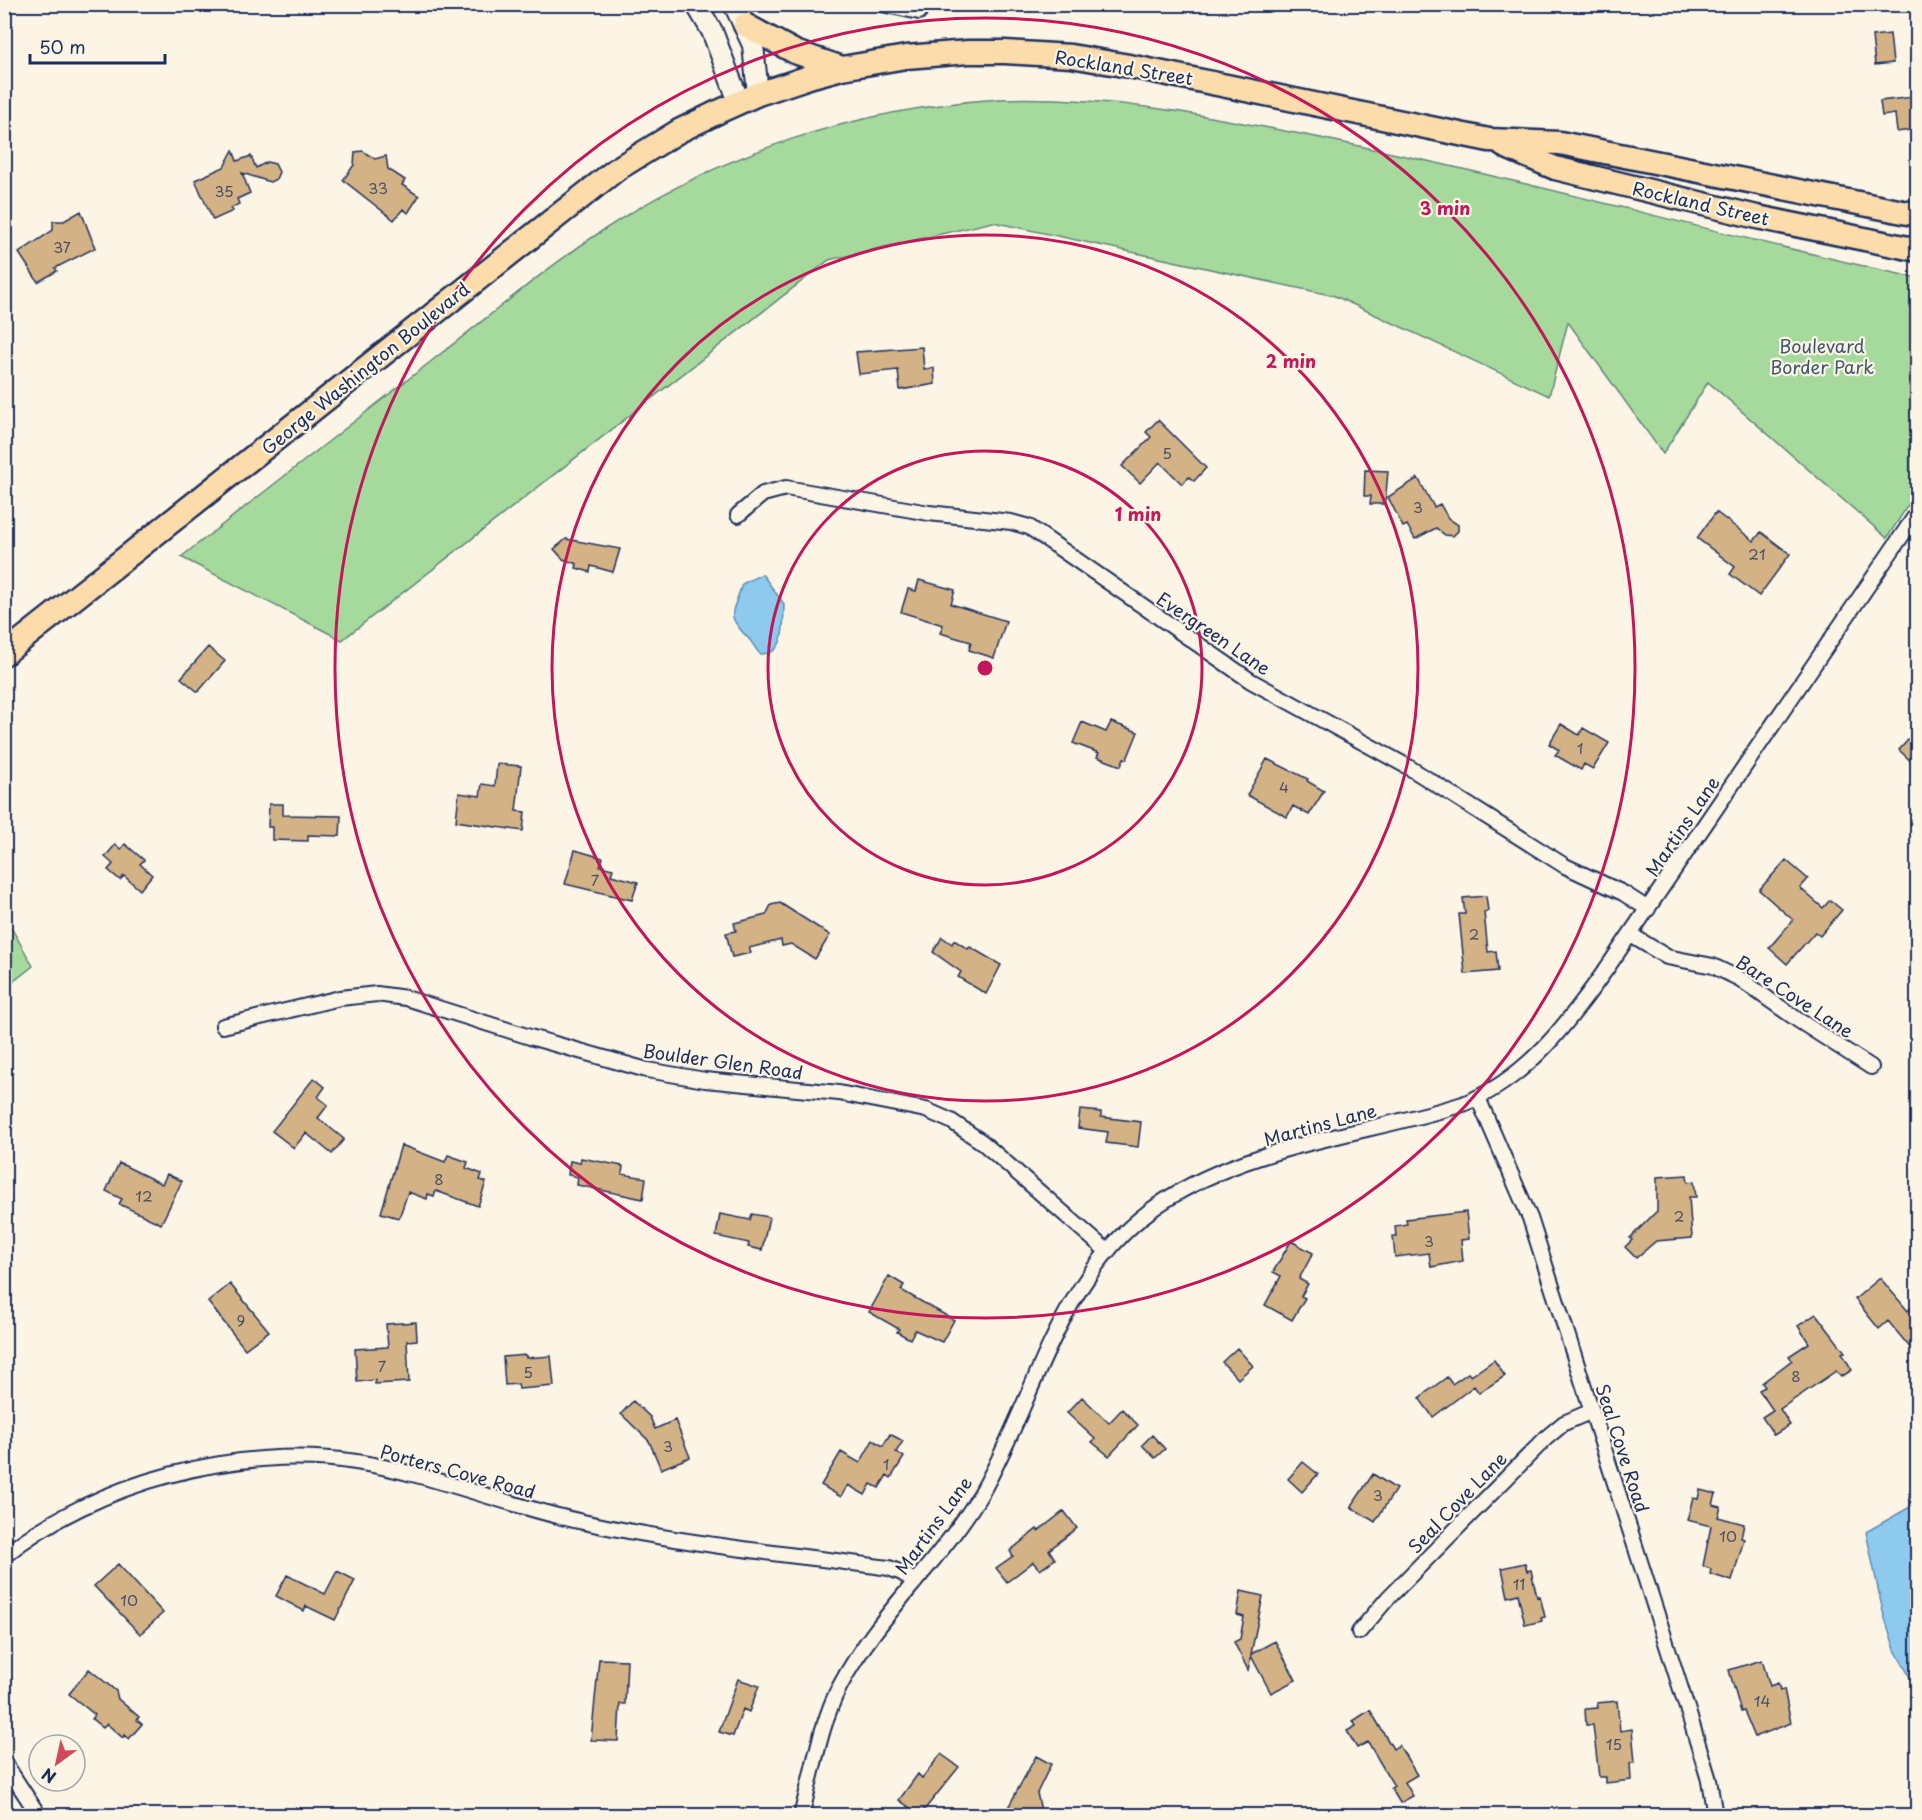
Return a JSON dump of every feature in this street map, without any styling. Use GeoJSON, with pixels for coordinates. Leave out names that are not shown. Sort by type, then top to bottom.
{"type":"FeatureCollection","features":[{"type":"Feature","properties":{"kind":"main road"},"geometry":{"type":"LineString","coordinates":[[734,4],[753,45],[749,98]]}},
{"type":"Feature","properties":{"kind":"main road"},"geometry":{"type":"LineString","coordinates":[[697,5],[749,98]]}},
{"type":"Feature","properties":{"kind":"main road"},"geometry":{"type":"LineString","coordinates":[[745,25],[795,52],[842,68]]}},
{"type":"Feature","properties":{"kind":"main road","name":"Rockland Street"},"geometry":{"type":"LineString","coordinates":[[749,98],[842,68],[906,57],[968,52],[1071,56],[1211,82],[1489,140],[1560,143],[1917,215]]}},
{"type":"Feature","properties":{"kind":"main road","name":"George Washington Boulevard"},"geometry":{"type":"LineString","coordinates":[[4,654],[596,184],[679,130],[749,98]]}},
{"type":"Feature","properties":{"kind":"main road","name":"Rockland Street"},"geometry":{"type":"LineString","coordinates":[[1489,140],[1555,168],[1757,217],[1917,250]]}},
{"type":"Feature","properties":{"kind":"street"},"geometry":{"type":"LineString","coordinates":[[888,5],[919,12]]}},
{"type":"Feature","properties":{"kind":"street","name":"Evergreen Lane"},"geometry":{"type":"LineString","coordinates":[[738,515],[762,494],[786,489],[928,513],[1011,522],[1029,527],[1251,681],[1410,768],[1565,866],[1623,893],[1648,909]]}},
{"type":"Feature","properties":{"kind":"street","name":"Martins Lane"},"geometry":{"type":"LineString","coordinates":[[801,1815],[835,1694],[857,1658],[952,1536],[982,1490],[1053,1336],[1079,1292],[1108,1252],[1133,1225],[1157,1205],[1188,1186],[1222,1171],[1274,1154],[1449,1109],[1478,1098],[1510,1079],[1542,1051],[1589,993],[1631,935],[1917,512]]}},
{"type":"Feature","properties":{"kind":"street","name":"Bare Cove Lane"},"geometry":{"type":"LineString","coordinates":[[1631,935],[1667,957],[1713,966],[1740,979],[1798,1020],[1871,1066]]}},
{"type":"Feature","properties":{"kind":"street","name":"Boulder Glen Road"},"geometry":{"type":"LineString","coordinates":[[223,1026],[340,999],[387,994],[647,1070],[705,1080],[839,1093],[926,1110],[951,1121],[975,1136],[1108,1252]]}},
{"type":"Feature","properties":{"kind":"street","name":"Seal Cove Road"},"geometry":{"type":"LineString","coordinates":[[1478,1098],[1530,1218],[1694,1730],[1709,1780],[1715,1815]]}},
{"type":"Feature","properties":{"kind":"street","name":"Seal Cove Lane"},"geometry":{"type":"LineString","coordinates":[[1359,1632],[1388,1598],[1546,1438],[1564,1423],[1592,1412]]}},
{"type":"Feature","properties":{"kind":"street","name":"Porters Cove Road"},"geometry":{"type":"LineString","coordinates":[[4,1556],[34,1535],[79,1510],[143,1484],[241,1461],[304,1457],[358,1462],[393,1470],[585,1523],[889,1568],[915,1582]]}},
{"type":"Feature","properties":{"kind":"street"},"geometry":{"type":"LineString","coordinates":[[4,1762],[39,1815]]}},
{"type":"Feature","properties":{"kind":"green space","name":"Boulevard Border Park"},"geometry":{"type":"Polygon","coordinates":[[[999,99],[1082,100],[1123,104],[1284,131],[1474,172],[1917,278],[1917,491],[1887,538],[1708,382],[1663,454],[1568,322],[1549,396],[1335,296],[993,222],[829,260],[342,640],[181,557],[538,277],[602,231],[647,203],[694,178],[742,157],[842,124],[946,104],[999,99]]]}},
{"type":"Feature","properties":{"kind":"green space"},"geometry":{"type":"Polygon","coordinates":[[[4,915],[33,966],[5,988],[4,988],[4,915]]]}},
{"type":"Feature","properties":{"kind":"water"},"geometry":{"type":"Polygon","coordinates":[[[762,574],[784,604],[784,620],[779,644],[769,653],[760,654],[736,624],[733,613],[742,584],[762,574]]]}},
{"type":"Feature","properties":{"kind":"water"},"geometry":{"type":"Polygon","coordinates":[[[1917,1503],[1917,1690],[1895,1650],[1883,1612],[1866,1532],[1917,1503]]]}},
{"type":"Feature","properties":{"kind":"building"},"geometry":{"type":"Polygon","coordinates":[[[1890,34],[1893,63],[1875,65],[1872,36],[1890,34]]]}},
{"type":"Feature","properties":{"kind":"building"},"geometry":{"type":"Polygon","coordinates":[[[1913,97],[1914,102],[1917,101],[1917,129],[1897,132],[1895,114],[1882,116],[1880,101],[1913,97]]]}},
{"type":"Feature","properties":{"kind":"building"},"geometry":{"type":"Polygon","coordinates":[[[233,150],[237,161],[251,156],[256,168],[267,162],[275,164],[279,172],[276,179],[270,182],[242,173],[250,193],[237,199],[239,204],[231,208],[233,211],[213,220],[195,180],[224,167],[233,150]]]}},
{"type":"Feature","properties":{"kind":"building"},"geometry":{"type":"Polygon","coordinates":[[[363,151],[375,159],[386,156],[388,169],[405,180],[402,185],[419,196],[408,213],[403,209],[394,220],[343,180],[354,165],[355,152],[363,151]]]}},
{"type":"Feature","properties":{"kind":"building"},"geometry":{"type":"Polygon","coordinates":[[[81,211],[95,248],[55,268],[57,271],[38,282],[19,253],[53,230],[53,221],[64,221],[81,211]]]}},
{"type":"Feature","properties":{"kind":"building"},"geometry":{"type":"Polygon","coordinates":[[[922,347],[924,369],[934,368],[935,384],[900,390],[898,370],[859,374],[856,352],[922,347]]]}},
{"type":"Feature","properties":{"kind":"building"},"geometry":{"type":"Polygon","coordinates":[[[1158,420],[1206,468],[1194,481],[1189,477],[1182,484],[1160,462],[1140,483],[1122,466],[1151,437],[1146,432],[1158,420]]]}},
{"type":"Feature","properties":{"kind":"building"},"geometry":{"type":"Polygon","coordinates":[[[1365,470],[1388,471],[1385,504],[1370,504],[1371,496],[1364,496],[1365,470]]]}},
{"type":"Feature","properties":{"kind":"building"},"geometry":{"type":"Polygon","coordinates":[[[1418,478],[1434,507],[1440,504],[1448,518],[1458,525],[1458,531],[1453,536],[1445,535],[1436,528],[1415,539],[1407,525],[1403,527],[1388,497],[1418,478]]]}},
{"type":"Feature","properties":{"kind":"building"},"geometry":{"type":"Polygon","coordinates":[[[1716,512],[1754,541],[1761,532],[1790,554],[1759,596],[1730,574],[1735,567],[1697,538],[1716,512]]]}},
{"type":"Feature","properties":{"kind":"building"},"geometry":{"type":"Polygon","coordinates":[[[566,539],[620,549],[613,572],[591,566],[590,572],[576,568],[577,564],[563,559],[554,549],[566,539]]]}},
{"type":"Feature","properties":{"kind":"building"},"geometry":{"type":"Polygon","coordinates":[[[919,580],[955,590],[951,604],[1006,621],[994,658],[969,650],[971,642],[940,633],[943,625],[901,612],[908,589],[916,591],[919,580]]]}},
{"type":"Feature","properties":{"kind":"building"},"geometry":{"type":"Polygon","coordinates":[[[208,647],[225,661],[198,692],[181,678],[208,647]]]}},
{"type":"Feature","properties":{"kind":"building"},"geometry":{"type":"Polygon","coordinates":[[[1082,722],[1106,732],[1111,722],[1138,732],[1127,759],[1124,758],[1121,766],[1097,757],[1099,753],[1073,743],[1082,722]]]}},
{"type":"Feature","properties":{"kind":"building"},"geometry":{"type":"Polygon","coordinates":[[[1561,724],[1579,735],[1583,728],[1609,743],[1593,769],[1584,764],[1581,770],[1555,755],[1559,750],[1549,744],[1561,724]]]}},
{"type":"Feature","properties":{"kind":"building"},"geometry":{"type":"Polygon","coordinates":[[[1917,730],[1917,767],[1899,750],[1917,730]]]}},
{"type":"Feature","properties":{"kind":"building"},"geometry":{"type":"Polygon","coordinates":[[[1267,759],[1308,779],[1307,781],[1324,791],[1309,815],[1293,806],[1287,817],[1247,795],[1267,759]]]}},
{"type":"Feature","properties":{"kind":"building"},"geometry":{"type":"Polygon","coordinates":[[[497,764],[521,766],[516,811],[525,812],[523,831],[456,821],[459,793],[480,796],[482,784],[495,786],[497,764]]]}},
{"type":"Feature","properties":{"kind":"building"},"geometry":{"type":"Polygon","coordinates":[[[269,804],[283,804],[283,815],[341,816],[340,836],[308,835],[308,841],[272,840],[272,827],[268,827],[269,804]]]}},
{"type":"Feature","properties":{"kind":"building"},"geometry":{"type":"Polygon","coordinates":[[[125,844],[144,860],[140,864],[152,875],[140,890],[124,876],[120,880],[108,870],[113,864],[105,857],[115,845],[121,849],[125,844]]]}},
{"type":"Feature","properties":{"kind":"building"},"geometry":{"type":"Polygon","coordinates":[[[575,850],[603,858],[600,866],[613,869],[611,875],[638,882],[632,900],[565,884],[575,850]]]}},
{"type":"Feature","properties":{"kind":"building"},"geometry":{"type":"Polygon","coordinates":[[[1786,860],[1808,879],[1800,888],[1823,908],[1830,900],[1842,910],[1820,936],[1815,932],[1787,964],[1769,948],[1793,920],[1759,890],[1786,860]]]}},
{"type":"Feature","properties":{"kind":"building"},"geometry":{"type":"Polygon","coordinates":[[[1486,896],[1488,911],[1484,912],[1488,952],[1496,951],[1498,971],[1465,974],[1459,914],[1465,914],[1463,898],[1486,896]]]}},
{"type":"Feature","properties":{"kind":"building"},"geometry":{"type":"Polygon","coordinates":[[[780,903],[830,935],[815,959],[791,944],[782,946],[781,940],[749,948],[751,953],[732,957],[726,933],[736,931],[734,923],[766,915],[771,905],[780,903]]]}},
{"type":"Feature","properties":{"kind":"building"},"geometry":{"type":"Polygon","coordinates":[[[942,937],[952,944],[954,940],[968,949],[970,947],[1001,965],[986,994],[958,977],[961,972],[933,952],[942,937]]]}},
{"type":"Feature","properties":{"kind":"building"},"geometry":{"type":"Polygon","coordinates":[[[314,1078],[325,1087],[318,1097],[328,1105],[318,1118],[344,1139],[332,1154],[306,1133],[294,1148],[272,1131],[314,1078]]]}},
{"type":"Feature","properties":{"kind":"building"},"geometry":{"type":"Polygon","coordinates":[[[1080,1110],[1101,1112],[1101,1117],[1141,1122],[1138,1147],[1106,1143],[1108,1132],[1078,1128],[1080,1110]]]}},
{"type":"Feature","properties":{"kind":"building"},"geometry":{"type":"Polygon","coordinates":[[[401,1145],[445,1162],[448,1155],[468,1162],[466,1168],[482,1174],[480,1180],[486,1182],[478,1206],[436,1191],[434,1196],[428,1194],[427,1199],[408,1192],[399,1218],[381,1213],[401,1145]]]}},
{"type":"Feature","properties":{"kind":"building"},"geometry":{"type":"Polygon","coordinates":[[[581,1158],[623,1166],[622,1174],[646,1178],[643,1199],[577,1185],[578,1177],[568,1175],[570,1161],[580,1163],[581,1158]]]}},
{"type":"Feature","properties":{"kind":"building"},"geometry":{"type":"Polygon","coordinates":[[[119,1163],[162,1184],[167,1174],[182,1181],[161,1224],[119,1204],[122,1199],[106,1191],[119,1163]]]}},
{"type":"Feature","properties":{"kind":"building"},"geometry":{"type":"Polygon","coordinates":[[[1687,1175],[1688,1182],[1694,1181],[1696,1197],[1689,1197],[1692,1238],[1656,1241],[1636,1258],[1625,1247],[1632,1240],[1630,1238],[1657,1211],[1657,1177],[1687,1175]]]}},
{"type":"Feature","properties":{"kind":"building"},"geometry":{"type":"Polygon","coordinates":[[[1466,1212],[1469,1239],[1461,1240],[1463,1261],[1431,1267],[1429,1253],[1395,1257],[1393,1236],[1396,1236],[1395,1226],[1407,1224],[1406,1219],[1466,1212]]]}},
{"type":"Feature","properties":{"kind":"building"},"geometry":{"type":"Polygon","coordinates":[[[720,1214],[750,1220],[752,1214],[769,1217],[762,1250],[748,1247],[749,1243],[716,1236],[720,1214]]]}},
{"type":"Feature","properties":{"kind":"building"},"geometry":{"type":"Polygon","coordinates":[[[1291,1241],[1313,1253],[1299,1279],[1308,1284],[1301,1296],[1305,1298],[1292,1320],[1265,1305],[1281,1276],[1273,1272],[1291,1241]]]}},
{"type":"Feature","properties":{"kind":"building"},"geometry":{"type":"Polygon","coordinates":[[[889,1276],[904,1285],[901,1290],[954,1320],[942,1342],[915,1330],[910,1339],[897,1332],[899,1329],[869,1312],[889,1276]]]}},
{"type":"Feature","properties":{"kind":"building"},"geometry":{"type":"Polygon","coordinates":[[[1880,1278],[1908,1311],[1911,1308],[1917,1316],[1917,1356],[1888,1321],[1879,1329],[1855,1299],[1880,1278]]]}},
{"type":"Feature","properties":{"kind":"building"},"geometry":{"type":"Polygon","coordinates":[[[230,1284],[269,1331],[245,1349],[208,1302],[230,1284]]]}},
{"type":"Feature","properties":{"kind":"building"},"geometry":{"type":"Polygon","coordinates":[[[1816,1314],[1845,1352],[1842,1353],[1852,1370],[1841,1377],[1836,1371],[1780,1409],[1790,1425],[1774,1435],[1762,1417],[1773,1410],[1759,1390],[1765,1387],[1762,1383],[1792,1360],[1789,1356],[1809,1343],[1798,1326],[1816,1314]]]}},
{"type":"Feature","properties":{"kind":"building"},"geometry":{"type":"Polygon","coordinates":[[[416,1322],[417,1340],[407,1341],[409,1382],[375,1384],[375,1380],[357,1382],[355,1349],[388,1347],[386,1324],[416,1322]]]}},
{"type":"Feature","properties":{"kind":"building"},"geometry":{"type":"Polygon","coordinates":[[[1237,1348],[1253,1366],[1238,1379],[1222,1362],[1237,1348]]]}},
{"type":"Feature","properties":{"kind":"building"},"geometry":{"type":"Polygon","coordinates":[[[526,1355],[526,1358],[551,1356],[554,1386],[519,1389],[518,1384],[505,1385],[503,1357],[526,1355]]]}},
{"type":"Feature","properties":{"kind":"building"},"geometry":{"type":"Polygon","coordinates":[[[1494,1360],[1505,1376],[1479,1393],[1474,1386],[1433,1417],[1419,1398],[1447,1377],[1452,1384],[1468,1373],[1471,1376],[1494,1360]]]}},
{"type":"Feature","properties":{"kind":"building"},"geometry":{"type":"Polygon","coordinates":[[[1082,1397],[1109,1423],[1122,1409],[1138,1425],[1109,1456],[1092,1442],[1095,1439],[1067,1413],[1082,1397]]]}},
{"type":"Feature","properties":{"kind":"building"},"geometry":{"type":"Polygon","coordinates":[[[633,1401],[650,1417],[655,1429],[675,1420],[690,1457],[661,1469],[649,1441],[621,1414],[633,1401]]]}},
{"type":"Feature","properties":{"kind":"building"},"geometry":{"type":"Polygon","coordinates":[[[890,1434],[903,1441],[896,1452],[904,1457],[891,1478],[887,1475],[879,1488],[871,1484],[865,1495],[848,1485],[841,1497],[821,1485],[841,1452],[860,1463],[873,1440],[883,1446],[890,1434]]]}},
{"type":"Feature","properties":{"kind":"building"},"geometry":{"type":"Polygon","coordinates":[[[1152,1435],[1165,1449],[1155,1458],[1142,1445],[1152,1435]]]}},
{"type":"Feature","properties":{"kind":"building"},"geometry":{"type":"Polygon","coordinates":[[[1303,1462],[1318,1474],[1302,1492],[1288,1479],[1303,1462]]]}},
{"type":"Feature","properties":{"kind":"building"},"geometry":{"type":"Polygon","coordinates":[[[1373,1474],[1396,1489],[1375,1522],[1351,1507],[1373,1474]]]}},
{"type":"Feature","properties":{"kind":"building"},"geometry":{"type":"Polygon","coordinates":[[[1700,1490],[1716,1494],[1713,1505],[1721,1507],[1718,1517],[1744,1524],[1741,1538],[1744,1539],[1732,1581],[1710,1574],[1711,1569],[1703,1566],[1711,1526],[1687,1520],[1693,1498],[1698,1499],[1700,1490]]]}},
{"type":"Feature","properties":{"kind":"building"},"geometry":{"type":"Polygon","coordinates":[[[1064,1511],[1077,1528],[1049,1550],[1055,1559],[1040,1570],[1033,1562],[1007,1582],[996,1568],[1013,1556],[1010,1551],[1064,1511]]]}},
{"type":"Feature","properties":{"kind":"building"},"geometry":{"type":"Polygon","coordinates":[[[1525,1563],[1527,1571],[1531,1570],[1537,1597],[1540,1596],[1545,1617],[1541,1618],[1542,1621],[1525,1625],[1518,1594],[1508,1597],[1502,1568],[1525,1563]]]}},
{"type":"Feature","properties":{"kind":"building"},"geometry":{"type":"Polygon","coordinates":[[[118,1564],[163,1613],[140,1634],[94,1586],[118,1564]]]}},
{"type":"Feature","properties":{"kind":"building"},"geometry":{"type":"Polygon","coordinates":[[[337,1571],[355,1580],[335,1620],[306,1606],[304,1611],[276,1596],[287,1575],[325,1594],[337,1571]]]}},
{"type":"Feature","properties":{"kind":"building"},"geometry":{"type":"Polygon","coordinates":[[[1241,1591],[1263,1596],[1251,1654],[1275,1641],[1296,1680],[1271,1693],[1251,1656],[1248,1670],[1234,1642],[1240,1639],[1244,1617],[1237,1615],[1241,1591]]]}},
{"type":"Feature","properties":{"kind":"building"},"geometry":{"type":"Polygon","coordinates":[[[599,1659],[627,1660],[625,1704],[620,1704],[618,1741],[591,1740],[599,1659]]]}},
{"type":"Feature","properties":{"kind":"building"},"geometry":{"type":"Polygon","coordinates":[[[1762,1660],[1770,1686],[1778,1683],[1780,1690],[1784,1689],[1791,1723],[1755,1737],[1744,1711],[1741,1712],[1729,1670],[1762,1660]]]}},
{"type":"Feature","properties":{"kind":"building"},"geometry":{"type":"Polygon","coordinates":[[[89,1669],[116,1691],[118,1699],[139,1717],[137,1720],[142,1724],[129,1739],[125,1735],[123,1738],[107,1724],[103,1728],[92,1719],[95,1715],[69,1694],[89,1669]]]}},
{"type":"Feature","properties":{"kind":"building"},"geometry":{"type":"Polygon","coordinates":[[[738,1679],[759,1686],[749,1712],[743,1709],[733,1736],[719,1732],[738,1679]]]}},
{"type":"Feature","properties":{"kind":"building"},"geometry":{"type":"Polygon","coordinates":[[[1617,1701],[1620,1731],[1632,1729],[1635,1763],[1630,1763],[1631,1780],[1606,1783],[1606,1777],[1599,1777],[1593,1725],[1586,1725],[1585,1709],[1598,1708],[1597,1703],[1617,1701]]]}},
{"type":"Feature","properties":{"kind":"building"},"geometry":{"type":"Polygon","coordinates":[[[1370,1710],[1393,1749],[1399,1745],[1417,1775],[1405,1782],[1413,1796],[1400,1803],[1391,1788],[1394,1786],[1368,1742],[1357,1748],[1347,1731],[1356,1726],[1353,1721],[1370,1710]]]}},
{"type":"Feature","properties":{"kind":"building"},"geometry":{"type":"Polygon","coordinates":[[[941,1754],[959,1767],[920,1815],[899,1800],[918,1774],[922,1778],[941,1754]]]}},
{"type":"Feature","properties":{"kind":"building"},"geometry":{"type":"Polygon","coordinates":[[[1036,1756],[1051,1764],[1037,1793],[1042,1815],[1004,1815],[1036,1756]]]}}]}
